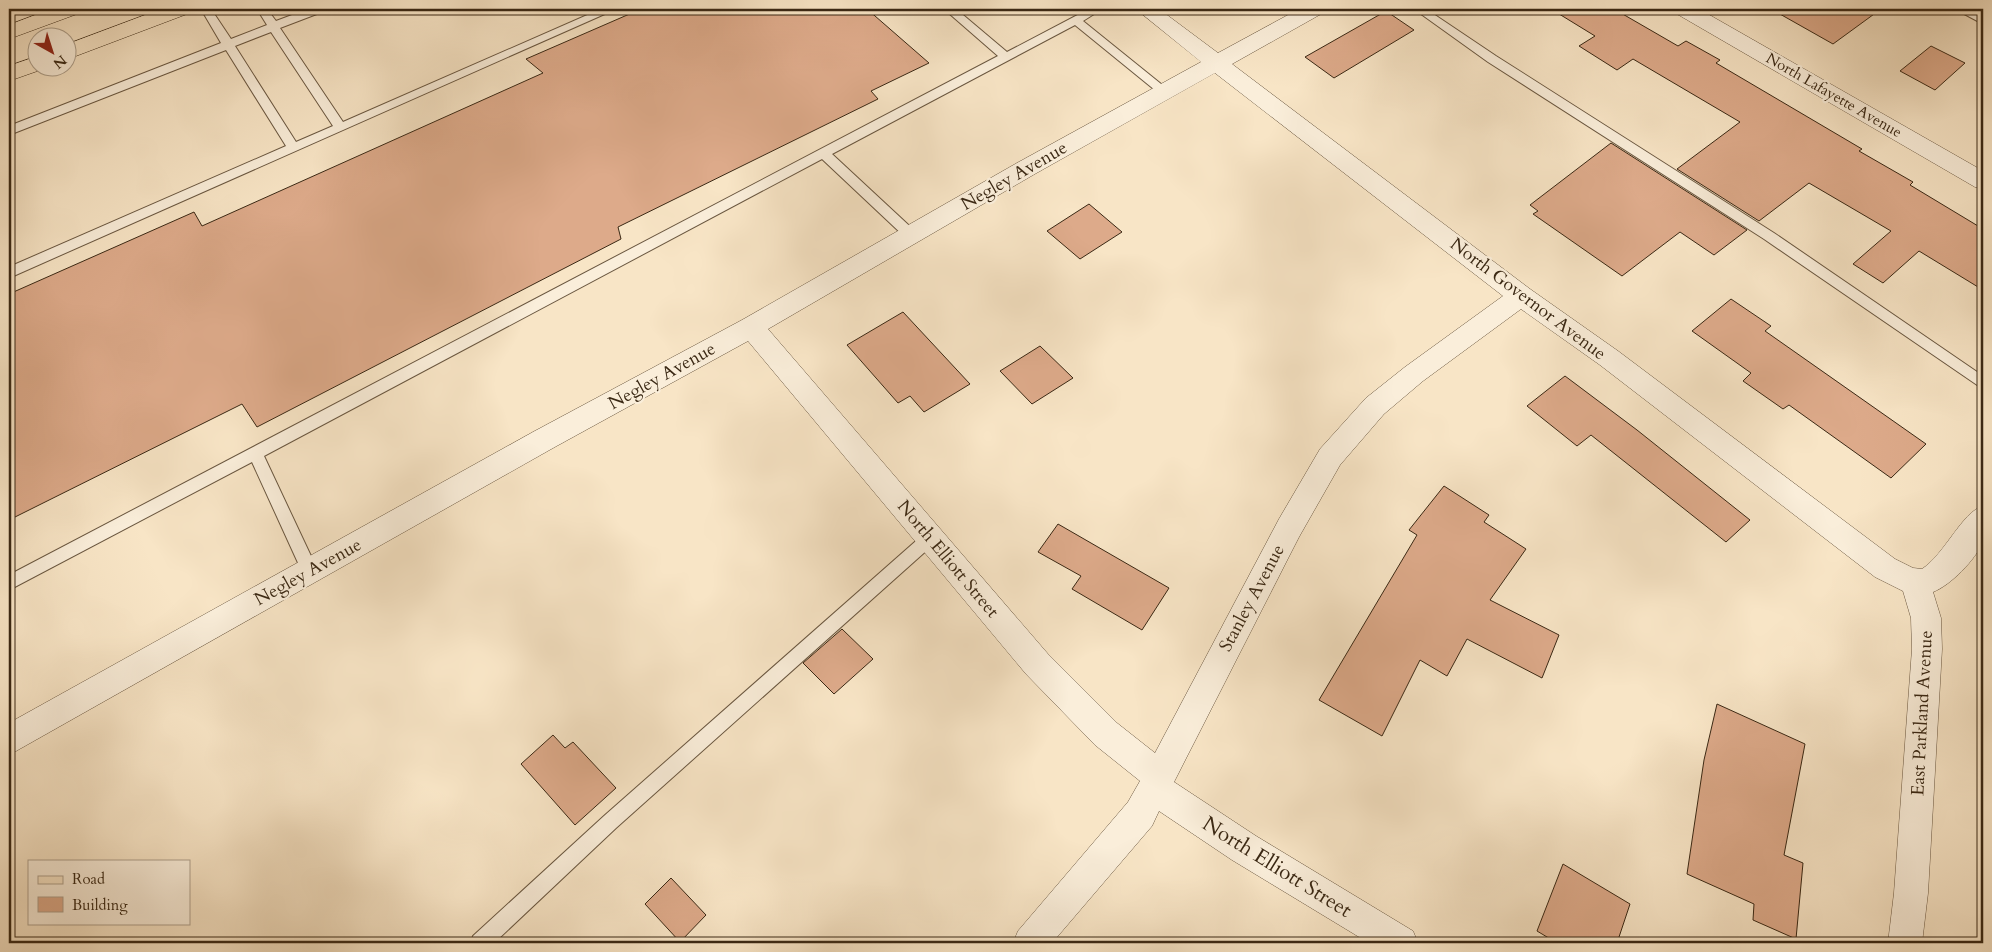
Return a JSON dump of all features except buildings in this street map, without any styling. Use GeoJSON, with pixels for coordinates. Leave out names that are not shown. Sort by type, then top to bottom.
{"type":"FeatureCollection","features":[{"type":"Feature","properties":{"kind":"main road"},"geometry":{"type":"LineString","coordinates":[[9,31],[70,9]]}},
{"type":"Feature","properties":{"kind":"main road"},"geometry":{"type":"LineString","coordinates":[[78,48],[180,9]]}},
{"type":"Feature","properties":{"kind":"main road"},"geometry":{"type":"LineString","coordinates":[[9,74],[28,67]]}},
{"type":"Feature","properties":{"kind":"street","name":"North Governor Avenue"},"geometry":{"type":"LineString","coordinates":[[1146,9],[1521,296],[1616,364],[1885,568],[1915,582]]}},
{"type":"Feature","properties":{"kind":"street","name":"Negley Avenue"},"geometry":{"type":"LineString","coordinates":[[9,740],[543,440],[751,327],[1314,9]]}},
{"type":"Feature","properties":{"kind":"street","name":"North Lafayette Avenue"},"geometry":{"type":"LineString","coordinates":[[1684,9],[1983,181]]}},
{"type":"Feature","properties":{"kind":"street","name":"Stanley Avenue"},"geometry":{"type":"LineString","coordinates":[[1030,943],[1140,814],[1289,528],[1330,456],[1375,406],[1414,374],[1521,296]]}},
{"type":"Feature","properties":{"kind":"street","name":"North Elliott Street"},"geometry":{"type":"LineString","coordinates":[[751,327],[1037,664],[1106,734],[1157,782],[1244,848],[1401,943]]}},
{"type":"Feature","properties":{"kind":"street"},"geometry":{"type":"LineString","coordinates":[[1915,582],[1922,582],[1938,576],[1983,518]]}},
{"type":"Feature","properties":{"kind":"street","name":"East Parkland Avenue"},"geometry":{"type":"LineString","coordinates":[[1905,943],[1911,893],[1927,648],[1926,618],[1915,582]]}},
{"type":"Feature","properties":{"kind":"lane"},"geometry":{"type":"LineString","coordinates":[[206,9],[293,148]]}},
{"type":"Feature","properties":{"kind":"lane"},"geometry":{"type":"LineString","coordinates":[[262,9],[340,127]]}},
{"type":"Feature","properties":{"kind":"lane"},"geometry":{"type":"LineString","coordinates":[[9,131],[318,9]]}},
{"type":"Feature","properties":{"kind":"lane"},"geometry":{"type":"LineString","coordinates":[[9,273],[610,9]]}},
{"type":"Feature","properties":{"kind":"lane"},"geometry":{"type":"LineString","coordinates":[[949,9],[1005,56]]}},
{"type":"Feature","properties":{"kind":"lane"},"geometry":{"type":"LineString","coordinates":[[9,583],[1097,9]]}},
{"type":"Feature","properties":{"kind":"lane"},"geometry":{"type":"LineString","coordinates":[[1419,9],[1492,59],[1769,236],[1983,383]]}},
{"type":"Feature","properties":{"kind":"lane"},"geometry":{"type":"LineString","coordinates":[[1961,9],[1983,20]]}},
{"type":"Feature","properties":{"kind":"lane"},"geometry":{"type":"LineString","coordinates":[[1075,20],[1165,92]]}},
{"type":"Feature","properties":{"kind":"lane"},"geometry":{"type":"LineString","coordinates":[[823,153],[911,235]]}},
{"type":"Feature","properties":{"kind":"lane"},"geometry":{"type":"LineString","coordinates":[[255,453],[310,571]]}},
{"type":"Feature","properties":{"kind":"lane"},"geometry":{"type":"LineString","coordinates":[[480,943],[610,822],[930,538]]}}]}
